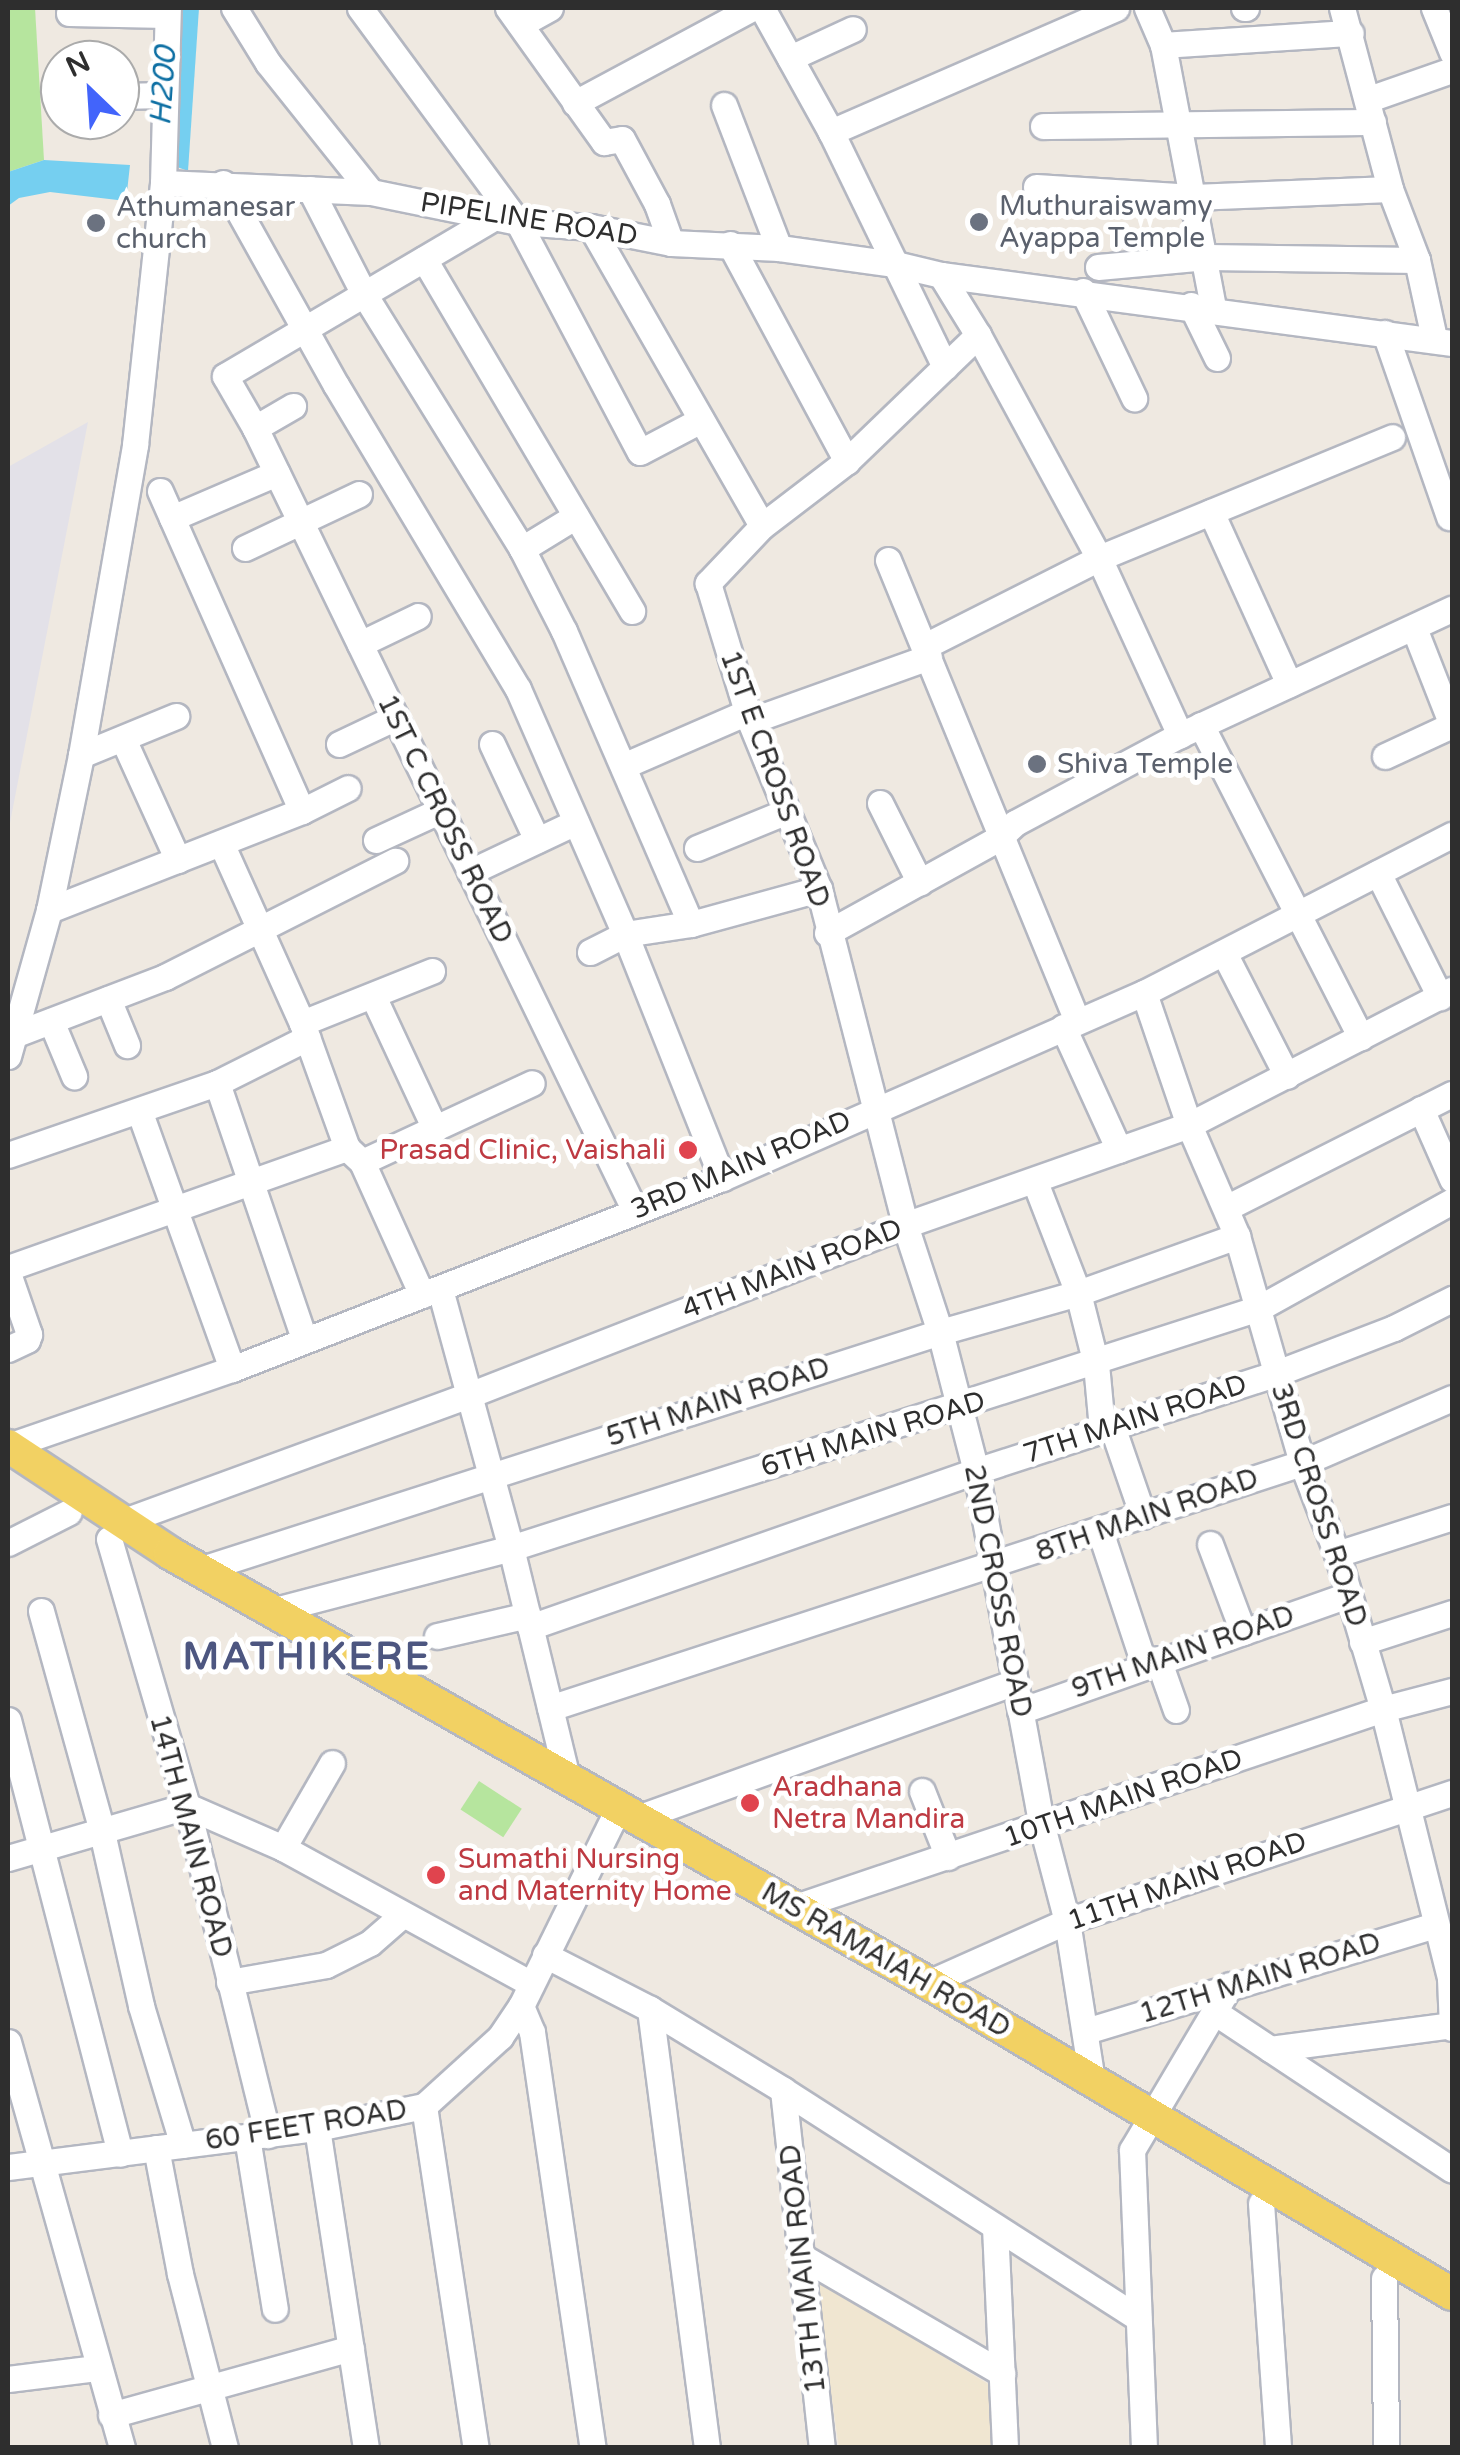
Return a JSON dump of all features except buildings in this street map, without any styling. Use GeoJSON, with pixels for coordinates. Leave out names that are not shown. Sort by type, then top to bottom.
{"type":"FeatureCollection","features":[{"type":"Feature","properties":{"kind":"main road","name":"MS RAMAIAH ROAD"},"geometry":{"type":"LineString","coordinates":[[8,1446],[114,1531],[622,1817],[795,1906],[928,1983],[1092,2080],[1145,2126],[1261,2203],[1452,2315]]}},
{"type":"Feature","properties":{"kind":"main road","name":"MS RAMAIAH ROAD"},"geometry":{"type":"LineString","coordinates":[[8,1469],[69,1512],[198,1570],[568,1781],[918,2000],[1452,2294]]}},
{"type":"Feature","properties":{"kind":"street"},"geometry":{"type":"LineString","coordinates":[[234,8],[268,62],[371,192]]}},
{"type":"Feature","properties":{"kind":"street"},"geometry":{"type":"LineString","coordinates":[[360,8],[506,220],[640,452],[701,420]]}},
{"type":"Feature","properties":{"kind":"street"},"geometry":{"type":"LineString","coordinates":[[550,8],[515,16],[604,142],[622,139],[657,204],[670,242]]}},
{"type":"Feature","properties":{"kind":"street"},"geometry":{"type":"LineString","coordinates":[[575,103],[752,8]]}},
{"type":"Feature","properties":{"kind":"street"},"geometry":{"type":"LineString","coordinates":[[762,8],[831,132],[944,367]]}},
{"type":"Feature","properties":{"kind":"street"},"geometry":{"type":"LineString","coordinates":[[831,132],[1116,8]]}},
{"type":"Feature","properties":{"kind":"street"},"geometry":{"type":"LineString","coordinates":[[1147,8],[1163,45],[1181,126],[1206,257],[1202,306],[1217,358]]}},
{"type":"Feature","properties":{"kind":"street"},"geometry":{"type":"LineString","coordinates":[[941,275],[1444,340],[1390,188],[1342,8]]}},
{"type":"Feature","properties":{"kind":"street"},"geometry":{"type":"LineString","coordinates":[[1434,8],[1452,52]]}},
{"type":"Feature","properties":{"kind":"street"},"geometry":{"type":"LineString","coordinates":[[12,1046],[49,910],[82,755],[135,445],[163,183],[168,11],[69,13]]}},
{"type":"Feature","properties":{"kind":"street"},"geometry":{"type":"LineString","coordinates":[[790,58],[853,29]]}},
{"type":"Feature","properties":{"kind":"street"},"geometry":{"type":"LineString","coordinates":[[1163,45],[1351,33]]}},
{"type":"Feature","properties":{"kind":"street"},"geometry":{"type":"LineString","coordinates":[[1044,126],[1181,126],[1371,111],[1452,70]]}},
{"type":"Feature","properties":{"kind":"street"},"geometry":{"type":"LineString","coordinates":[[140,96],[164,96]]}},
{"type":"Feature","properties":{"kind":"street"},"geometry":{"type":"LineString","coordinates":[[724,105],[778,248]]}},
{"type":"Feature","properties":{"kind":"street","name":"PIPELINE ROAD"},"geometry":{"type":"LineString","coordinates":[[163,183],[371,192],[506,220],[591,227],[670,242],[778,248],[895,264],[941,275]]}},
{"type":"Feature","properties":{"kind":"street"},"geometry":{"type":"LineString","coordinates":[[224,183],[518,689],[625,934],[722,1178]]}},
{"type":"Feature","properties":{"kind":"street"},"geometry":{"type":"LineString","coordinates":[[1036,187],[1193,197],[1390,188]]}},
{"type":"Feature","properties":{"kind":"street"},"geometry":{"type":"LineString","coordinates":[[310,189],[364,294],[522,549],[568,639],[691,924]]}},
{"type":"Feature","properties":{"kind":"street"},"geometry":{"type":"LineString","coordinates":[[306,329],[424,259],[506,220]]}},
{"type":"Feature","properties":{"kind":"street"},"geometry":{"type":"LineString","coordinates":[[591,227],[762,526]]}},
{"type":"Feature","properties":{"kind":"street"},"geometry":{"type":"LineString","coordinates":[[730,244],[847,461]]}},
{"type":"Feature","properties":{"kind":"street"},"geometry":{"type":"LineString","coordinates":[[1098,267],[1206,257],[1417,260]]}},
{"type":"Feature","properties":{"kind":"street"},"geometry":{"type":"LineString","coordinates":[[424,259],[632,611]]}},
{"type":"Feature","properties":{"kind":"street"},"geometry":{"type":"LineString","coordinates":[[941,275],[978,335],[1191,730],[1298,914],[1361,1037]]}},
{"type":"Feature","properties":{"kind":"street"},"geometry":{"type":"LineString","coordinates":[[1083,291],[1134,398]]}},
{"type":"Feature","properties":{"kind":"street","name":"1ST C CROSS ROAD"},"geometry":{"type":"LineString","coordinates":[[306,329],[225,376],[278,473],[635,1210]]}},
{"type":"Feature","properties":{"kind":"street"},"geometry":{"type":"LineString","coordinates":[[1385,333],[1449,517]]}},
{"type":"Feature","properties":{"kind":"street","name":"1ST E CROSS ROAD"},"geometry":{"type":"LineString","coordinates":[[876,1108],[819,890],[749,717],[708,583],[762,526],[847,461],[978,335]]}},
{"type":"Feature","properties":{"kind":"street"},"geometry":{"type":"LineString","coordinates":[[255,428],[293,406]]}},
{"type":"Feature","properties":{"kind":"street"},"geometry":{"type":"LineString","coordinates":[[624,766],[927,652],[1100,558],[1392,437]]}},
{"type":"Feature","properties":{"kind":"street"},"geometry":{"type":"LineString","coordinates":[[172,518],[278,473]]}},
{"type":"Feature","properties":{"kind":"street"},"geometry":{"type":"LineString","coordinates":[[160,491],[302,812]]}},
{"type":"Feature","properties":{"kind":"street"},"geometry":{"type":"LineString","coordinates":[[245,548],[359,494]]}},
{"type":"Feature","properties":{"kind":"street"},"geometry":{"type":"LineString","coordinates":[[1211,512],[1289,684]]}},
{"type":"Feature","properties":{"kind":"street"},"geometry":{"type":"LineString","coordinates":[[522,549],[576,516]]}},
{"type":"Feature","properties":{"kind":"street"},"geometry":{"type":"LineString","coordinates":[[888,560],[1119,1150]]}},
{"type":"Feature","properties":{"kind":"street"},"geometry":{"type":"LineString","coordinates":[[828,933],[999,838],[1015,823],[1191,730],[1452,609]]}},
{"type":"Feature","properties":{"kind":"street"},"geometry":{"type":"LineString","coordinates":[[360,644],[418,616]]}},
{"type":"Feature","properties":{"kind":"street"},"geometry":{"type":"LineString","coordinates":[[1384,756],[1452,725],[1414,628]]}},
{"type":"Feature","properties":{"kind":"street"},"geometry":{"type":"LineString","coordinates":[[82,755],[176,716]]}},
{"type":"Feature","properties":{"kind":"street"},"geometry":{"type":"LineString","coordinates":[[340,744],[396,718]]}},
{"type":"Feature","properties":{"kind":"street"},"geometry":{"type":"LineString","coordinates":[[123,739],[178,860]]}},
{"type":"Feature","properties":{"kind":"street"},"geometry":{"type":"LineString","coordinates":[[492,744],[537,840]]}},
{"type":"Feature","properties":{"kind":"street"},"geometry":{"type":"LineString","coordinates":[[49,910],[302,812],[348,788]]}},
{"type":"Feature","properties":{"kind":"street"},"geometry":{"type":"LineString","coordinates":[[880,803],[920,884]]}},
{"type":"Feature","properties":{"kind":"street"},"geometry":{"type":"LineString","coordinates":[[376,840],[441,810]]}},
{"type":"Feature","properties":{"kind":"street"},"geometry":{"type":"LineString","coordinates":[[697,848],[787,812]]}},
{"type":"Feature","properties":{"kind":"street"},"geometry":{"type":"LineString","coordinates":[[470,872],[576,822]]}},
{"type":"Feature","properties":{"kind":"street","name":"3RD MAIN ROAD"},"geometry":{"type":"LineString","coordinates":[[8,1446],[232,1369],[722,1178],[1144,993],[1452,835]]}},
{"type":"Feature","properties":{"kind":"street"},"geometry":{"type":"LineString","coordinates":[[222,843],[354,1155],[431,1292],[469,1395],[488,1474],[512,1548],[568,1781]]}},
{"type":"Feature","properties":{"kind":"street"},"geometry":{"type":"LineString","coordinates":[[12,1046],[51,1021],[260,930],[395,860]]}},
{"type":"Feature","properties":{"kind":"street"},"geometry":{"type":"LineString","coordinates":[[1378,873],[1446,993]]}},
{"type":"Feature","properties":{"kind":"street"},"geometry":{"type":"LineString","coordinates":[[590,952],[625,934],[691,924],[819,890]]}},
{"type":"Feature","properties":{"kind":"street"},"geometry":{"type":"LineString","coordinates":[[1224,953],[1287,1076]]}},
{"type":"Feature","properties":{"kind":"street"},"geometry":{"type":"LineString","coordinates":[[8,1155],[140,1113],[217,1083],[304,1030],[432,971]]}},
{"type":"Feature","properties":{"kind":"street","name":"3RD CROSS ROAD"},"geometry":{"type":"LineString","coordinates":[[1144,993],[1189,1125],[1237,1236],[1302,1463],[1337,1554],[1409,1805],[1440,1891],[1434,1924],[1451,1978],[1452,2027]]}},
{"type":"Feature","properties":{"kind":"street","name":"4TH MAIN ROAD"},"geometry":{"type":"LineString","coordinates":[[114,1531],[906,1225],[1189,1125],[1446,993]]}},
{"type":"Feature","properties":{"kind":"street"},"geometry":{"type":"LineString","coordinates":[[373,996],[434,1129]]}},
{"type":"Feature","properties":{"kind":"street"},"geometry":{"type":"LineString","coordinates":[[108,999],[127,1045]]}},
{"type":"Feature","properties":{"kind":"street"},"geometry":{"type":"LineString","coordinates":[[51,1021],[74,1076]]}},
{"type":"Feature","properties":{"kind":"street"},"geometry":{"type":"LineString","coordinates":[[8,1349],[28,1340],[29,1334],[8,1270],[254,1184],[434,1129],[532,1082]]}},
{"type":"Feature","properties":{"kind":"street"},"geometry":{"type":"LineString","coordinates":[[217,1083],[304,1338]]}},
{"type":"Feature","properties":{"kind":"street"},"geometry":{"type":"LineString","coordinates":[[1226,1208],[1452,1094]]}},
{"type":"Feature","properties":{"kind":"street","name":"2ND CROSS ROAD"},"geometry":{"type":"LineString","coordinates":[[876,1108],[976,1470],[1042,1826],[1066,1921],[1092,2080]]}},
{"type":"Feature","properties":{"kind":"street"},"geometry":{"type":"LineString","coordinates":[[1421,1110],[1452,1179]]}},
{"type":"Feature","properties":{"kind":"street"},"geometry":{"type":"LineString","coordinates":[[140,1113],[232,1369]]}},
{"type":"Feature","properties":{"kind":"street"},"geometry":{"type":"LineString","coordinates":[[1035,1182],[1078,1293],[1107,1428],[1144,1516]]}},
{"type":"Feature","properties":{"kind":"street","name":"6TH MAIN ROAD"},"geometry":{"type":"LineString","coordinates":[[271,1612],[512,1548],[1096,1364],[1259,1308],[1452,1202]]}},
{"type":"Feature","properties":{"kind":"street","name":"5TH MAIN ROAD"},"geometry":{"type":"LineString","coordinates":[[198,1570],[488,1474],[940,1332],[1078,1293],[1237,1236]]}},
{"type":"Feature","properties":{"kind":"street","name":"7TH MAIN ROAD"},"geometry":{"type":"LineString","coordinates":[[436,1636],[529,1621],[1277,1373],[1394,1328],[1452,1298]]}},
{"type":"Feature","properties":{"kind":"street","name":"8TH MAIN ROAD"},"geometry":{"type":"LineString","coordinates":[[550,1708],[1302,1463],[1452,1398]]}},
{"type":"Feature","properties":{"kind":"street"},"geometry":{"type":"LineString","coordinates":[[8,1543],[69,1512]]}},
{"type":"Feature","properties":{"kind":"street"},"geometry":{"type":"LineString","coordinates":[[1337,1554],[1452,1517]]}},
{"type":"Feature","properties":{"kind":"street","name":"14TH MAIN ROAD"},"geometry":{"type":"LineString","coordinates":[[114,1531],[229,1982],[257,2136],[275,2308]]}},
{"type":"Feature","properties":{"kind":"street"},"geometry":{"type":"LineString","coordinates":[[1100,1531],[1151,1662],[1176,1710]]}},
{"type":"Feature","properties":{"kind":"street"},"geometry":{"type":"LineString","coordinates":[[1210,1544],[1242,1632]]}},
{"type":"Feature","properties":{"kind":"street","name":"9TH MAIN ROAD"},"geometry":{"type":"LineString","coordinates":[[1020,1711],[1347,1595]]}},
{"type":"Feature","properties":{"kind":"street"},"geometry":{"type":"LineString","coordinates":[[41,1611],[100,1828],[141,2006],[183,2145]]}},
{"type":"Feature","properties":{"kind":"street"},"geometry":{"type":"LineString","coordinates":[[1362,1642],[1452,1612]]}},
{"type":"Feature","properties":{"kind":"street"},"geometry":{"type":"LineString","coordinates":[[622,1817],[1014,1682]]}},
{"type":"Feature","properties":{"kind":"street","name":"10TH MAIN ROAD"},"geometry":{"type":"LineString","coordinates":[[795,1906],[1383,1709],[1452,1692]]}},
{"type":"Feature","properties":{"kind":"street"},"geometry":{"type":"LineString","coordinates":[[8,1720],[120,2154]]}},
{"type":"Feature","properties":{"kind":"street"},"geometry":{"type":"LineString","coordinates":[[283,1848],[332,1763]]}},
{"type":"Feature","properties":{"kind":"street"},"geometry":{"type":"LineString","coordinates":[[922,1791],[948,1857]]}},
{"type":"Feature","properties":{"kind":"street","name":"11TH MAIN ROAD"},"geometry":{"type":"LineString","coordinates":[[928,1983],[1066,1921],[1452,1793]]}},
{"type":"Feature","properties":{"kind":"street"},"geometry":{"type":"LineString","coordinates":[[8,1858],[100,1828],[187,1806],[283,1848],[402,1916],[526,1995],[593,2448]]}},
{"type":"Feature","properties":{"kind":"street","name":"60 FEET ROAD"},"geometry":{"type":"LineString","coordinates":[[8,2166],[317,2128],[424,2106],[500,2037],[622,1817]]}},
{"type":"Feature","properties":{"kind":"street"},"geometry":{"type":"LineString","coordinates":[[229,1982],[326,1965],[370,1942],[402,1916]]}},
{"type":"Feature","properties":{"kind":"street","name":"12TH MAIN ROAD"},"geometry":{"type":"LineString","coordinates":[[1086,2031],[1434,1924]]}},
{"type":"Feature","properties":{"kind":"street"},"geometry":{"type":"LineString","coordinates":[[545,1955],[650,2009],[783,2090],[1138,2318]]}},
{"type":"Feature","properties":{"kind":"street"},"geometry":{"type":"LineString","coordinates":[[1144,2448],[1132,2150],[1230,1986]]}},
{"type":"Feature","properties":{"kind":"street"},"geometry":{"type":"LineString","coordinates":[[650,2009],[707,2448]]}},
{"type":"Feature","properties":{"kind":"street"},"geometry":{"type":"LineString","coordinates":[[1216,2013],[1452,2170]]}},
{"type":"Feature","properties":{"kind":"street"},"geometry":{"type":"LineString","coordinates":[[1270,2050],[1452,2027]]}},
{"type":"Feature","properties":{"kind":"street"},"geometry":{"type":"LineString","coordinates":[[8,2042],[96,2368],[122,2448]]}},
{"type":"Feature","properties":{"kind":"street","name":"13TH MAIN ROAD"},"geometry":{"type":"LineString","coordinates":[[783,2090],[822,2448]]}},
{"type":"Feature","properties":{"kind":"street"},"geometry":{"type":"LineString","coordinates":[[424,2106],[476,2448]]}},
{"type":"Feature","properties":{"kind":"street"},"geometry":{"type":"LineString","coordinates":[[317,2128],[366,2448]]}},
{"type":"Feature","properties":{"kind":"street"},"geometry":{"type":"LineString","coordinates":[[156,2148],[207,2387],[225,2448]]}},
{"type":"Feature","properties":{"kind":"street"},"geometry":{"type":"LineString","coordinates":[[1261,2203],[1278,2448]]}},
{"type":"Feature","properties":{"kind":"street"},"geometry":{"type":"LineString","coordinates":[[995,2228],[1005,2448]]}},
{"type":"Feature","properties":{"kind":"street"},"geometry":{"type":"LineString","coordinates":[[801,2256],[1002,2373]]}},
{"type":"Feature","properties":{"kind":"street"},"geometry":{"type":"LineString","coordinates":[[1384,2278],[1386,2448]]}},
{"type":"Feature","properties":{"kind":"street"},"geometry":{"type":"LineString","coordinates":[[112,2415],[351,2348]]}},
{"type":"Feature","properties":{"kind":"street"},"geometry":{"type":"LineString","coordinates":[[8,2379],[96,2368]]}},
{"type":"Feature","properties":{"kind":"shaded area"},"geometry":{"type":"Polygon","coordinates":[[[88,422],[33,704],[8,833],[8,467],[88,422]]]}},
{"type":"Feature","properties":{"kind":"shaded area"},"geometry":{"type":"Polygon","coordinates":[[[814,2278],[993,2387],[996,2447],[839,2447],[814,2278]]]}},
{"type":"Feature","properties":{"kind":"green space"},"geometry":{"type":"Polygon","coordinates":[[[8,8],[35,8],[44,160],[8,172],[8,8]]]}},
{"type":"Feature","properties":{"kind":"green space"},"geometry":{"type":"Polygon","coordinates":[[[479,1781],[522,1809],[503,1837],[460,1810],[479,1781]]]}},
{"type":"Feature","properties":{"kind":"water"},"geometry":{"type":"Polygon","coordinates":[[[174,8],[199,8],[188,171],[169,164],[174,8]]]}},
{"type":"Feature","properties":{"kind":"water"},"geometry":{"type":"Polygon","coordinates":[[[44,160],[130,165],[126,201],[50,192],[19,198],[8,206],[8,172],[44,160]]]}},
{"type":"Feature","properties":{"kind":"place","name":"Muthuraiswamy Ayappa Temple"},"geometry":{"type":"Point","coordinates":[979,222]}},
{"type":"Feature","properties":{"kind":"place","name":"Athumanesar church"},"geometry":{"type":"Point","coordinates":[96,223]}},
{"type":"Feature","properties":{"kind":"place","name":"Shiva Temple"},"geometry":{"type":"Point","coordinates":[1037,764]}},
{"type":"Feature","properties":{"kind":"place","name":"Prasad Clinic, Vaishali"},"geometry":{"type":"Point","coordinates":[688,1150]}},
{"type":"Feature","properties":{"kind":"place","name":"Aradhana Netra Mandira"},"geometry":{"type":"Point","coordinates":[750,1803]}},
{"type":"Feature","properties":{"kind":"place","name":"Sumathi Nursing and Maternity Home"},"geometry":{"type":"Point","coordinates":[436,1875]}},
{"type":"Feature","properties":{"kind":"district","name":"MATHIKERE"},"geometry":{"type":"Point","coordinates":[307,1658]}},
{"type":"Feature","properties":{"kind":"water label","name":"H200"},"geometry":{"type":"Point","coordinates":[164,86]}}]}
